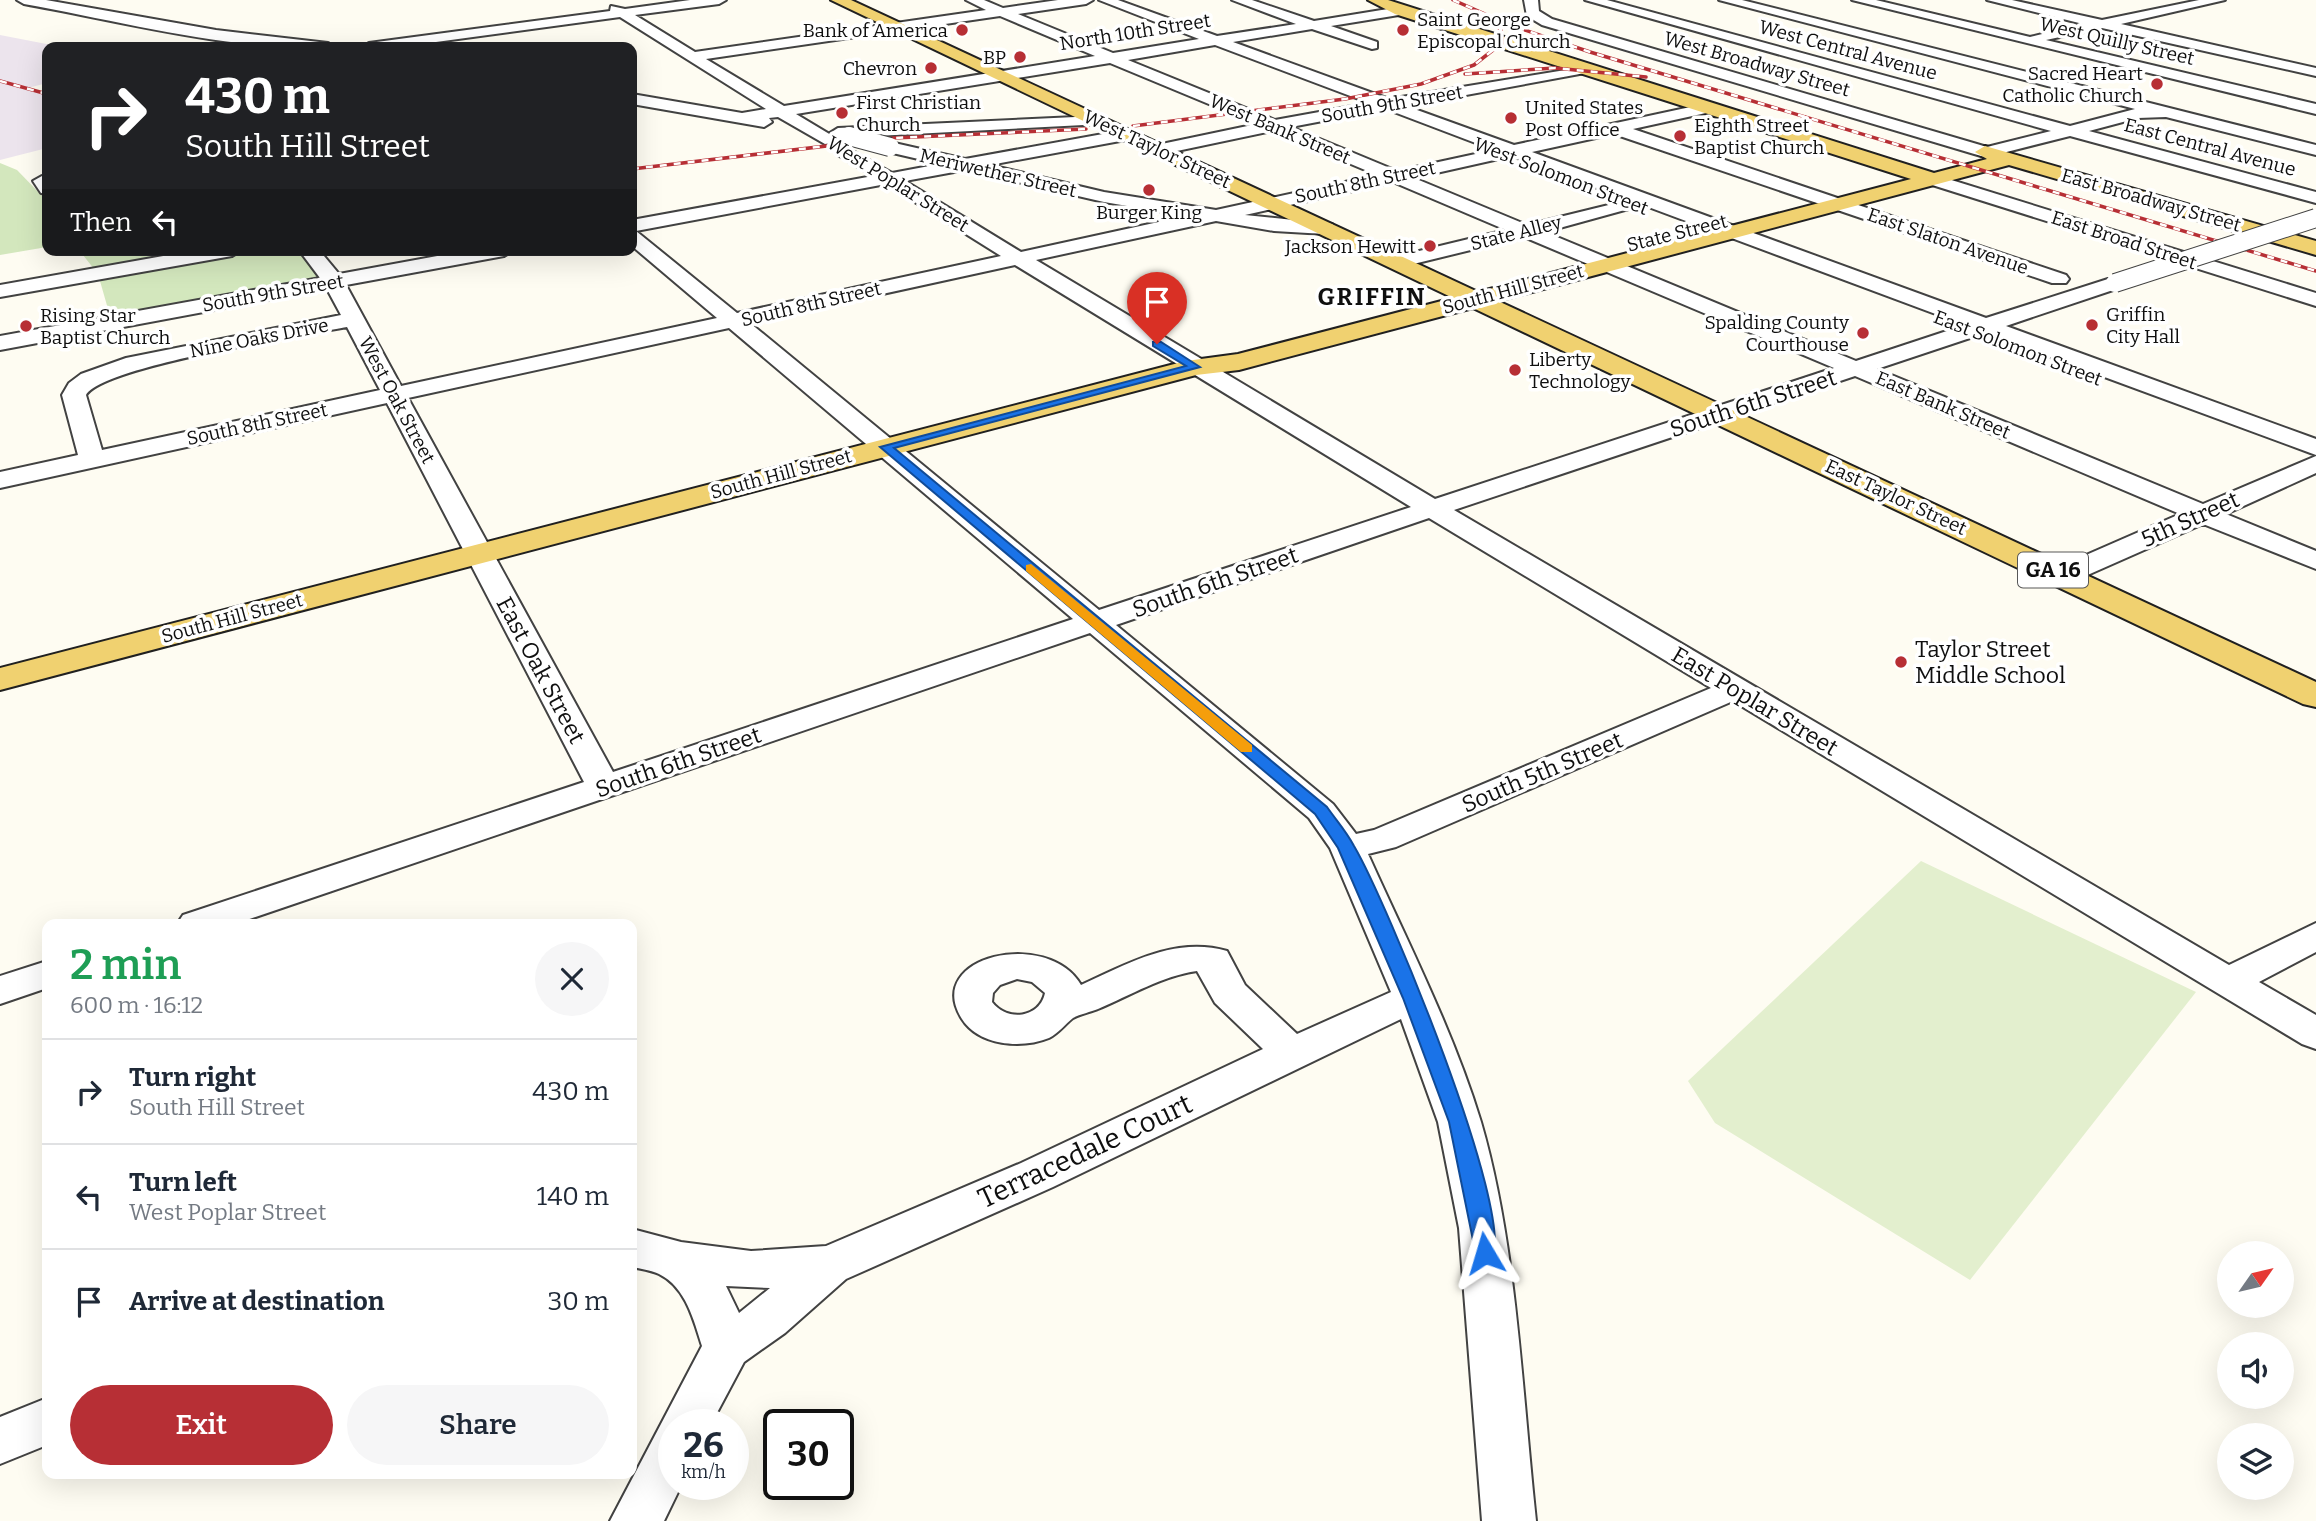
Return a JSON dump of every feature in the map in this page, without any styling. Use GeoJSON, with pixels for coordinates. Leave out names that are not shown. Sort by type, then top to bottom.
{"type":"FeatureCollection","features":[{"type":"Feature","properties":{"kind":"main road","name":"West Taylor Street"},"geometry":{"type":"LineString","coordinates":[[839,0],[1465,294]]}},
{"type":"Feature","properties":{"kind":"main road"},"geometry":{"type":"LineString","coordinates":[[1379,0],[1400,11],[1932,179]]}},
{"type":"Feature","properties":{"kind":"main road"},"geometry":{"type":"LineString","coordinates":[[1379,0],[1445,20],[1494,40]]}},
{"type":"Feature","properties":{"kind":"main road","name":"East Broadway Street"},"geometry":{"type":"LineString","coordinates":[[1987,152],[2316,248]]}},
{"type":"Feature","properties":{"kind":"main road","name":"State Street"},"geometry":{"type":"LineString","coordinates":[[1195,367],[1221,351],[1465,294],[1717,229],[1816,197],[1987,152]]}},
{"type":"Feature","properties":{"kind":"main road"},"geometry":{"type":"LineString","coordinates":[[1717,229],[1837,204],[2010,159]]}},
{"type":"Feature","properties":{"kind":"main road","name":"East Taylor Street"},"geometry":{"type":"LineString","coordinates":[[1465,294],[2316,696]]}},
{"type":"Feature","properties":{"kind":"main road","name":"South Hill Street"},"geometry":{"type":"LineString","coordinates":[[0,679],[1195,367]]}},
{"type":"Feature","properties":{"kind":"street","name":"West Poplar Street"},"geometry":{"type":"LineString","coordinates":[[601,0],[782,111],[834,138],[889,178],[1195,367]]}},
{"type":"Feature","properties":{"kind":"street"},"geometry":{"type":"LineString","coordinates":[[405,42],[719,0]]}},
{"type":"Feature","properties":{"kind":"street"},"geometry":{"type":"LineString","coordinates":[[973,0],[1110,58]]}},
{"type":"Feature","properties":{"kind":"street"},"geometry":{"type":"LineString","coordinates":[[694,56],[1086,0]]}},
{"type":"Feature","properties":{"kind":"street","name":"West Solomon Street"},"geometry":{"type":"LineString","coordinates":[[1106,0],[1387,105],[1407,113],[1409,119],[1507,151],[1717,229]]}},
{"type":"Feature","properties":{"kind":"street"},"geometry":{"type":"LineString","coordinates":[[1239,0],[1372,45]]}},
{"type":"Feature","properties":{"kind":"street"},"geometry":{"type":"LineString","coordinates":[[1366,0],[1400,11]]}},
{"type":"Feature","properties":{"kind":"street","name":"West Broadway Street"},"geometry":{"type":"LineString","coordinates":[[1531,0],[1535,18],[1987,152]]}},
{"type":"Feature","properties":{"kind":"street","name":"West Central Avenue"},"geometry":{"type":"LineString","coordinates":[[1592,0],[2093,137]]}},
{"type":"Feature","properties":{"kind":"street"},"geometry":{"type":"LineString","coordinates":[[1726,0],[2316,150]]}},
{"type":"Feature","properties":{"kind":"street","name":"West Quilly Street"},"geometry":{"type":"LineString","coordinates":[[1859,0],[2316,109]]}},
{"type":"Feature","properties":{"kind":"street"},"geometry":{"type":"LineString","coordinates":[[1994,0],[2316,72]]}},
{"type":"Feature","properties":{"kind":"street"},"geometry":{"type":"LineString","coordinates":[[1838,80],[2218,0]]}},
{"type":"Feature","properties":{"kind":"street"},"geometry":{"type":"LineString","coordinates":[[31,3],[216,34],[285,42]]}},
{"type":"Feature","properties":{"kind":"street"},"geometry":{"type":"LineString","coordinates":[[1562,61],[1618,43],[1817,5]]}},
{"type":"Feature","properties":{"kind":"street","name":"North 10th Street"},"geometry":{"type":"LineString","coordinates":[[782,111],[1400,11]]}},
{"type":"Feature","properties":{"kind":"street","name":"West Bank Street"},"geometry":{"type":"LineString","coordinates":[[1110,58],[1596,260]]}},
{"type":"Feature","properties":{"kind":"street","name":"South 9th Street"},"geometry":{"type":"LineString","coordinates":[[1158,150],[1585,69]]}},
{"type":"Feature","properties":{"kind":"street"},"geometry":{"type":"LineString","coordinates":[[2010,159],[2160,119],[2165,112],[2316,72]]}},
{"type":"Feature","properties":{"kind":"street"},"geometry":{"type":"LineString","coordinates":[[1784,92],[1811,86]]}},
{"type":"Feature","properties":{"kind":"street","name":"Meriwether Street"},"geometry":{"type":"LineString","coordinates":[[637,100],[890,147],[960,166],[1104,197],[1298,228],[1325,228]]}},
{"type":"Feature","properties":{"kind":"street","name":"South 8th Street"},"geometry":{"type":"LineString","coordinates":[[0,480],[1709,108]]}},
{"type":"Feature","properties":{"kind":"street"},"geometry":{"type":"LineString","coordinates":[[742,118],[782,111]]}},
{"type":"Feature","properties":{"kind":"street","name":"State Street"},"geometry":{"type":"LineString","coordinates":[[1987,152],[2138,113],[2165,112]]}},
{"type":"Feature","properties":{"kind":"street"},"geometry":{"type":"LineString","coordinates":[[834,138],[1097,121]]}},
{"type":"Feature","properties":{"kind":"street","name":"East Slaton Avenue"},"geometry":{"type":"LineString","coordinates":[[1619,128],[2059,279]]}},
{"type":"Feature","properties":{"kind":"street"},"geometry":{"type":"LineString","coordinates":[[637,225],[1125,135]]}},
{"type":"Feature","properties":{"kind":"street","name":"East Central Avenue"},"geometry":{"type":"LineString","coordinates":[[2093,137],[2316,198]]}},
{"type":"Feature","properties":{"kind":"street","name":"West Solomon Street"},"geometry":{"type":"LineString","coordinates":[[1507,151],[1635,204],[1717,229]]}},
{"type":"Feature","properties":{"kind":"street","name":"East Broad Street"},"geometry":{"type":"LineString","coordinates":[[1932,179],[2316,300]]}},
{"type":"Feature","properties":{"kind":"street","name":"State Alley"},"geometry":{"type":"LineString","coordinates":[[1397,262],[1635,204]]}},
{"type":"Feature","properties":{"kind":"street","name":"South 6th Street"},"geometry":{"type":"LineString","coordinates":[[211,919],[1433,508],[2316,218]]}},
{"type":"Feature","properties":{"kind":"street","name":"East Solomon Street"},"geometry":{"type":"LineString","coordinates":[[1717,229],[1981,328],[2316,448]]}},
{"type":"Feature","properties":{"kind":"street"},"geometry":{"type":"LineString","coordinates":[[637,240],[1321,811],[1347,847],[1413,998],[1459,1122],[1482,1228],[1509,1521]]}},
{"type":"Feature","properties":{"kind":"street"},"geometry":{"type":"LineString","coordinates":[[90,256],[102,274]]}},
{"type":"Feature","properties":{"kind":"street"},"geometry":{"type":"LineString","coordinates":[[0,291],[200,256]]}},
{"type":"Feature","properties":{"kind":"street","name":"West Oak Street"},"geometry":{"type":"LineString","coordinates":[[314,256],[334,282],[478,553]]}},
{"type":"Feature","properties":{"kind":"street","name":"South 9th Street"},"geometry":{"type":"LineString","coordinates":[[0,343],[472,256]]}},
{"type":"Feature","properties":{"kind":"street","name":"East Bank Street"},"geometry":{"type":"LineString","coordinates":[[1596,260],[2316,561]]}},
{"type":"Feature","properties":{"kind":"street","name":"Nine Oaks Drive"},"geometry":{"type":"LineString","coordinates":[[92,460],[74,395],[77,388],[89,379],[134,363],[354,319]]}},
{"type":"Feature","properties":{"kind":"street","name":"East Solomon Street"},"geometry":{"type":"LineString","coordinates":[[1981,328],[2316,462]]}},
{"type":"Feature","properties":{"kind":"street","name":"East Poplar Street"},"geometry":{"type":"LineString","coordinates":[[1195,367],[2316,1034]]}},
{"type":"Feature","properties":{"kind":"street","name":"5th Street"},"geometry":{"type":"LineString","coordinates":[[2064,575],[2316,462]]}},
{"type":"Feature","properties":{"kind":"street","name":"East Oak Street"},"geometry":{"type":"LineString","coordinates":[[478,553],[604,787]]}},
{"type":"Feature","properties":{"kind":"street","name":"South 5th Street"},"geometry":{"type":"LineString","coordinates":[[1347,847],[1384,839],[1735,689]]}},
{"type":"Feature","properties":{"kind":"street"},"geometry":{"type":"LineString","coordinates":[[2228,982],[2316,936]]}},
{"type":"Feature","properties":{"kind":"street"},"geometry":{"type":"LineString","coordinates":[[1060,1008],[1079,1003],[1160,967],[1200,955],[1213,960],[1229,993],[1292,1053]]}},
{"type":"Feature","properties":{"kind":"street"},"geometry":{"type":"LineString","coordinates":[[0,990],[42,976]]}},
{"type":"Feature","properties":{"kind":"street","name":"Terracedale Court"},"geometry":{"type":"LineString","coordinates":[[727,1347],[768,1319],[830,1265],[1037,1175],[1413,998]]}},
{"type":"Feature","properties":{"kind":"street"},"geometry":{"type":"LineString","coordinates":[[637,1249],[678,1261],[751,1270],[830,1265]]}},
{"type":"Feature","properties":{"kind":"street"},"geometry":{"type":"LineString","coordinates":[[678,1261],[709,1298],[727,1347],[693,1409]]}},
{"type":"Feature","properties":{"kind":"street"},"geometry":{"type":"LineString","coordinates":[[0,1441],[42,1423]]}},
{"type":"Feature","properties":{"kind":"street"},"geometry":{"type":"LineString","coordinates":[[637,1521],[658,1479]]}},
{"type":"Feature","properties":{"kind":"shaded area"},"geometry":{"type":"Polygon","coordinates":[[[0,35],[42,43],[42,84],[28,88],[42,93],[42,149],[0,160],[0,35]]]}},
{"type":"Feature","properties":{"kind":"green space"},"geometry":{"type":"Polygon","coordinates":[[[0,163],[17,170],[42,196],[42,248],[0,255],[0,163]]]}},
{"type":"Feature","properties":{"kind":"green space"},"geometry":{"type":"Polygon","coordinates":[[[84,256],[312,256],[326,284],[112,323],[98,274],[84,256]]]}},
{"type":"Feature","properties":{"kind":"green space"},"geometry":{"type":"Polygon","coordinates":[[[1921,861],[2196,992],[1970,1280],[1715,1123],[1688,1081],[1921,861]]]}},
{"type":"Feature","properties":{"kind":"railway"},"geometry":{"type":"LineString","coordinates":[[1453,0],[1510,25],[1590,52],[2316,271]]}},
{"type":"Feature","properties":{"kind":"railway"},"geometry":{"type":"LineString","coordinates":[[1133,126],[1345,99],[1421,84],[1474,65],[1502,43],[1501,30],[1489,19]]}},
{"type":"Feature","properties":{"kind":"railway"},"geometry":{"type":"LineString","coordinates":[[1465,74],[1555,68],[1646,77]]}},
{"type":"Feature","properties":{"kind":"railway"},"geometry":{"type":"LineString","coordinates":[[0,81],[42,93]]}},
{"type":"Feature","properties":{"kind":"railway"},"geometry":{"type":"LineString","coordinates":[[637,168],[894,138],[1086,129]]}},
{"type":"Feature","properties":{"kind":"slow traffic"},"geometry":{"type":"LineString","coordinates":[[1031,568],[1247,749]]}},
{"type":"Feature","properties":{"kind":"place","name":"Bank of America"},"geometry":{"type":"Point","coordinates":[962,30]}},
{"type":"Feature","properties":{"kind":"place","name":"Saint George Episcopal Church"},"geometry":{"type":"Point","coordinates":[1403,30]}},
{"type":"Feature","properties":{"kind":"place","name":"BP"},"geometry":{"type":"Point","coordinates":[1020,57]}},
{"type":"Feature","properties":{"kind":"place","name":"Chevron"},"geometry":{"type":"Point","coordinates":[931,68]}},
{"type":"Feature","properties":{"kind":"place","name":"Sacred Heart Catholic Church"},"geometry":{"type":"Point","coordinates":[2157,84]}},
{"type":"Feature","properties":{"kind":"place","name":"First Christian Church"},"geometry":{"type":"Point","coordinates":[842,113]}},
{"type":"Feature","properties":{"kind":"place","name":"United States Post Office"},"geometry":{"type":"Point","coordinates":[1511,118]}},
{"type":"Feature","properties":{"kind":"place","name":"Eighth Street Baptist Church"},"geometry":{"type":"Point","coordinates":[1680,136]}},
{"type":"Feature","properties":{"kind":"place","name":"Burger King"},"geometry":{"type":"Point","coordinates":[1149,190]}},
{"type":"Feature","properties":{"kind":"place","name":"Jackson Hewitt"},"geometry":{"type":"Point","coordinates":[1430,246]}},
{"type":"Feature","properties":{"kind":"place","name":"Griffin City Hall"},"geometry":{"type":"Point","coordinates":[2092,325]}},
{"type":"Feature","properties":{"kind":"place","name":"Rising Star Baptist Church"},"geometry":{"type":"Point","coordinates":[26,326]}},
{"type":"Feature","properties":{"kind":"place","name":"Spalding County Courthouse"},"geometry":{"type":"Point","coordinates":[1863,333]}},
{"type":"Feature","properties":{"kind":"place","name":"Liberty Technology"},"geometry":{"type":"Point","coordinates":[1515,370]}},
{"type":"Feature","properties":{"kind":"place","name":"Taylor Street Middle School"},"geometry":{"type":"Point","coordinates":[1901,662]}},
{"type":"Feature","properties":{"kind":"district","name":"GRIFFIN"},"geometry":{"type":"Point","coordinates":[1372,297]}},
{"type":"Feature","properties":{"kind":"route"},"geometry":{"type":"LineString","coordinates":[[1157,344],[1195,367],[886,447],[1321,811],[1347,847],[1413,998],[1459,1122],[1485,1253]]}}]}
